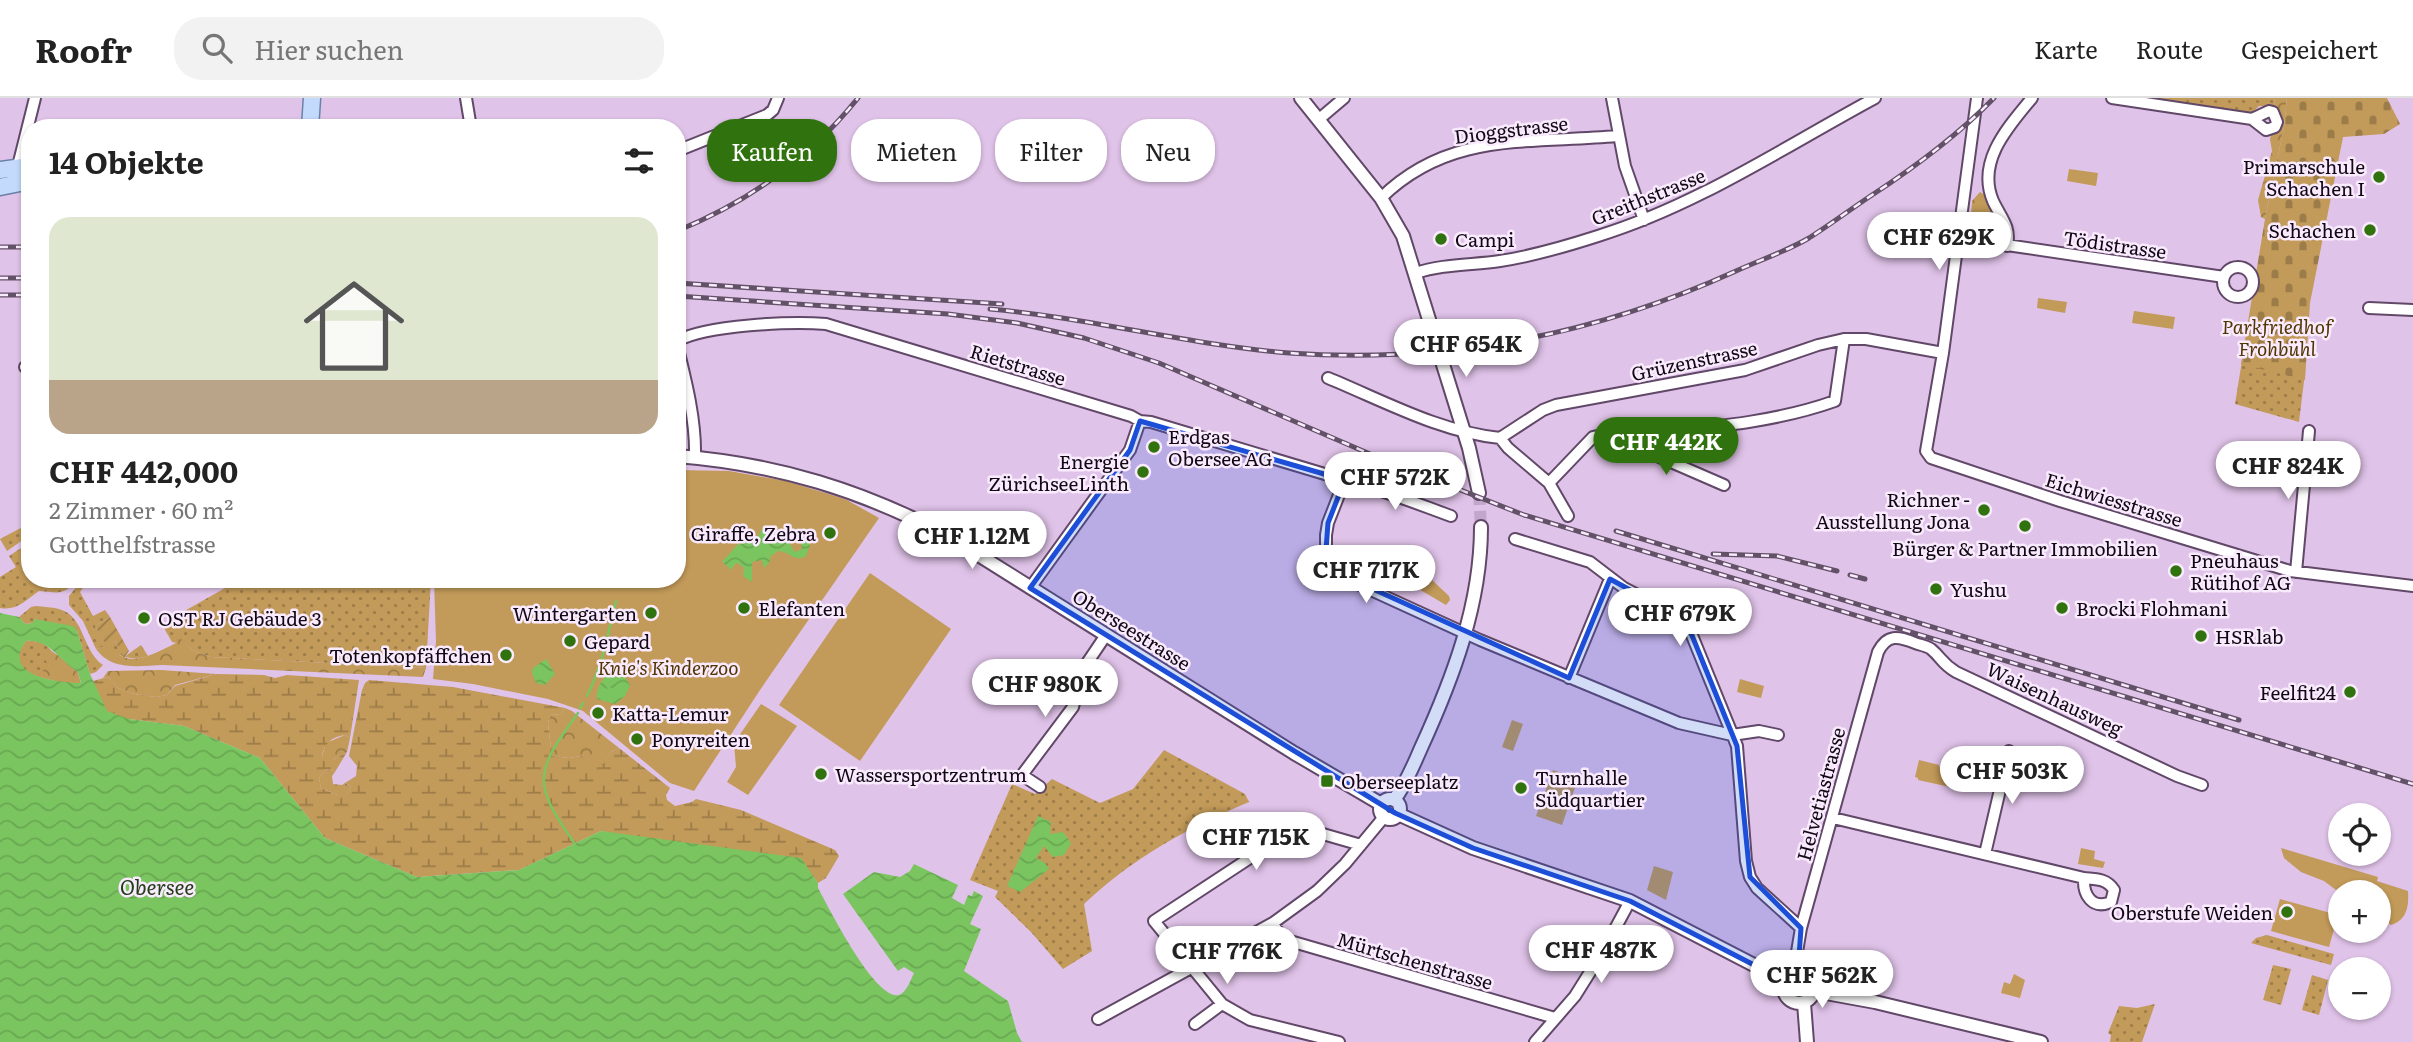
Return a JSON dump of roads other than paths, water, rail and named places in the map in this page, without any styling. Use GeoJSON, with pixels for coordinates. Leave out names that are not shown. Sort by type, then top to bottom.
{"type":"FeatureCollection","features":[{"type":"Feature","properties":{"kind":"main road"},"geometry":{"type":"LineString","coordinates":[[311,119],[312,98]]}},
{"type":"Feature","properties":{"kind":"main road"},"geometry":{"type":"LineString","coordinates":[[1,181],[21,175]]}},
{"type":"Feature","properties":{"kind":"street"},"geometry":{"type":"LineString","coordinates":[[33,119],[35,98]]}},
{"type":"Feature","properties":{"kind":"street"},"geometry":{"type":"LineString","coordinates":[[466,98],[470,119]]}},
{"type":"Feature","properties":{"kind":"street"},"geometry":{"type":"LineString","coordinates":[[1301,98],[1381,198],[1403,236],[1465,432],[1479,493]]}},
{"type":"Feature","properties":{"kind":"street"},"geometry":{"type":"LineString","coordinates":[[1318,120],[1344,98]]}},
{"type":"Feature","properties":{"kind":"street"},"geometry":{"type":"LineString","coordinates":[[1612,98],[1617,136],[1644,220]]}},
{"type":"Feature","properties":{"kind":"street","name":"Greithstrasse"},"geometry":{"type":"LineString","coordinates":[[1416,273],[1507,260],[1571,244],[1644,220],[1692,200],[1875,98]]}},
{"type":"Feature","properties":{"kind":"street"},"geometry":{"type":"LineString","coordinates":[[1943,354],[1977,98]]}},
{"type":"Feature","properties":{"kind":"street"},"geometry":{"type":"LineString","coordinates":[[2007,246],[2008,229],[1991,195],[1991,162],[2000,139],[2032,98]]}},
{"type":"Feature","properties":{"kind":"street"},"geometry":{"type":"LineString","coordinates":[[2112,98],[2252,118]]}},
{"type":"Feature","properties":{"kind":"street"},"geometry":{"type":"LineString","coordinates":[[686,148],[767,116],[777,102]]}},
{"type":"Feature","properties":{"kind":"street","name":"Dioggstrasse"},"geometry":{"type":"LineString","coordinates":[[1381,198],[1422,166],[1461,150],[1521,142],[1617,136]]}},
{"type":"Feature","properties":{"kind":"street","name":"Tödistrasse"},"geometry":{"type":"LineString","coordinates":[[1959,238],[2224,278]]}},
{"type":"Feature","properties":{"kind":"street"},"geometry":{"type":"LineString","coordinates":[[2369,308],[2413,310]]}},
{"type":"Feature","properties":{"kind":"street","name":"Rietstrasse"},"geometry":{"type":"LineString","coordinates":[[686,337],[716,330],[803,322],[826,324],[1131,416],[1140,421],[1239,446],[1338,478],[1343,482],[1379,490],[1451,516]]}},
{"type":"Feature","properties":{"kind":"street"},"geometry":{"type":"LineString","coordinates":[[1549,483],[1592,438],[1602,435],[1632,435],[1739,425],[1835,401],[1844,339]]}},
{"type":"Feature","properties":{"kind":"street","name":"Grüzenstrasse"},"geometry":{"type":"LineString","coordinates":[[1500,438],[1543,410],[1556,405],[1745,370],[1844,339],[1866,339],[1943,354]]}},
{"type":"Feature","properties":{"kind":"street","name":"Eichwiesstrasse"},"geometry":{"type":"LineString","coordinates":[[1943,354],[1926,451],[1938,462],[2296,572],[2413,586]]}},
{"type":"Feature","properties":{"kind":"street"},"geometry":{"type":"LineString","coordinates":[[1328,377],[1444,426],[1500,438],[1549,483],[1568,516]]}},
{"type":"Feature","properties":{"kind":"street"},"geometry":{"type":"LineString","coordinates":[[686,382],[695,457]]}},
{"type":"Feature","properties":{"kind":"street"},"geometry":{"type":"LineString","coordinates":[[1030,588],[1130,450],[1140,421]]}},
{"type":"Feature","properties":{"kind":"street"},"geometry":{"type":"LineString","coordinates":[[2296,572],[2309,431]]}},
{"type":"Feature","properties":{"kind":"street"},"geometry":{"type":"LineString","coordinates":[[1632,435],[1648,452],[1724,485]]}},
{"type":"Feature","properties":{"kind":"street","name":"Oberseestrasse"},"geometry":{"type":"LineString","coordinates":[[686,456],[789,472],[869,498],[911,517],[950,537],[1382,811]]}},
{"type":"Feature","properties":{"kind":"street"},"geometry":{"type":"LineString","coordinates":[[1343,482],[1327,529],[1326,550],[1331,563],[1340,574],[1466,633],[1679,723],[1732,735],[1759,731],[1778,736]]}},
{"type":"Feature","properties":{"kind":"street"},"geometry":{"type":"LineString","coordinates":[[1394,800],[1403,787],[1432,724],[1466,633],[1479,573],[1481,527]]}},
{"type":"Feature","properties":{"kind":"street"},"geometry":{"type":"LineString","coordinates":[[1515,539],[1590,562],[1610,579],[1671,611],[1685,622],[1739,758],[1746,861],[1750,877],[1756,888],[1801,928]]}},
{"type":"Feature","properties":{"kind":"street"},"geometry":{"type":"LineString","coordinates":[[1569,678],[1610,579]]}},
{"type":"Feature","properties":{"kind":"street"},"geometry":{"type":"LineString","coordinates":[[1040,787],[1023,775],[1073,707],[1083,669],[1106,635]]}},
{"type":"Feature","properties":{"kind":"street","name":"Waisenhausweg"},"geometry":{"type":"LineString","coordinates":[[1898,636],[1930,649],[1939,660],[1956,671],[2177,776],[2203,785]]}},
{"type":"Feature","properties":{"kind":"street","name":"Helvetiastrasse"},"geometry":{"type":"LineString","coordinates":[[1798,972],[1796,958],[1801,928],[1878,652],[1888,638],[1898,636]]}},
{"type":"Feature","properties":{"kind":"street"},"geometry":{"type":"LineString","coordinates":[[1986,854],[2009,751]]}},
{"type":"Feature","properties":{"kind":"street"},"geometry":{"type":"LineString","coordinates":[[1098,1019],[1273,923],[1317,891],[1362,845],[1387,800],[1394,800]]}},
{"type":"Feature","properties":{"kind":"street"},"geometry":{"type":"LineString","coordinates":[[1382,811],[1392,819],[1398,814],[1399,806],[1394,800]]}},
{"type":"Feature","properties":{"kind":"street"},"geometry":{"type":"LineString","coordinates":[[1398,814],[1473,848],[1630,901],[1785,981]]}},
{"type":"Feature","properties":{"kind":"street"},"geometry":{"type":"LineString","coordinates":[[1833,818],[2084,878]]}},
{"type":"Feature","properties":{"kind":"street"},"geometry":{"type":"LineString","coordinates":[[1339,1042],[1250,1020],[1222,1004],[1154,921],[1294,829],[1309,830],[1362,845]]}},
{"type":"Feature","properties":{"kind":"street"},"geometry":{"type":"LineString","coordinates":[[1535,1042],[1575,996],[1590,974],[1630,901]]}},
{"type":"Feature","properties":{"kind":"street","name":"Mürtschenstrasse"},"geometry":{"type":"LineString","coordinates":[[1273,923],[1279,934],[1290,941],[1555,1018]]}},
{"type":"Feature","properties":{"kind":"street"},"geometry":{"type":"LineString","coordinates":[[1798,972],[1812,978],[1815,991],[1804,1003],[1794,1002],[1786,996],[1785,981],[1798,972]]}},
{"type":"Feature","properties":{"kind":"street"},"geometry":{"type":"LineString","coordinates":[[1815,991],[1875,1002],[2040,1042]]}},
{"type":"Feature","properties":{"kind":"street"},"geometry":{"type":"LineString","coordinates":[[1804,1003],[1807,1042]]}},
{"type":"Feature","properties":{"kind":"street"},"geometry":{"type":"LineString","coordinates":[[1195,1024],[1222,1004]]}},
{"type":"Feature","properties":{"kind":"water"},"geometry":{"type":"Polygon","coordinates":[[[769,527],[784,533],[795,552],[802,549],[800,536],[806,536],[810,545],[806,556],[799,558],[778,551],[771,556],[764,568],[762,560],[752,562],[752,582],[743,576],[744,568],[738,563],[731,570],[722,561],[739,544],[757,538],[762,529],[769,527]]]}},
{"type":"Feature","properties":{"kind":"water","name":"Obersee"},"geometry":{"type":"Polygon","coordinates":[[[0,613],[19,617],[25,624],[33,623],[34,619],[73,626],[107,711],[129,719],[184,726],[260,758],[325,838],[417,877],[519,870],[601,831],[801,858],[818,883],[818,888],[865,969],[889,993],[899,995],[914,973],[904,967],[898,971],[843,894],[874,872],[900,877],[910,871],[914,864],[958,885],[952,898],[964,905],[968,895],[972,896],[974,891],[983,896],[970,924],[981,929],[964,971],[1008,1001],[1022,1042],[0,1042],[0,613]],[[26,641],[20,653],[20,662],[26,670],[47,679],[81,683],[78,672],[48,647],[34,641],[26,641]]]}},
{"type":"Feature","properties":{"kind":"water"},"geometry":{"type":"Polygon","coordinates":[[[546,659],[555,674],[545,685],[536,683],[532,673],[533,668],[546,659]]]}},
{"type":"Feature","properties":{"kind":"water"},"geometry":{"type":"Polygon","coordinates":[[[611,673],[623,676],[630,685],[625,696],[615,704],[597,699],[600,684],[611,673]]]}},
{"type":"Feature","properties":{"kind":"water"},"geometry":{"type":"Polygon","coordinates":[[[1038,816],[1051,822],[1050,834],[1063,832],[1071,843],[1064,855],[1053,857],[1044,846],[1036,858],[1049,869],[1020,892],[1007,886],[1038,816]]]}},
{"type":"Feature","properties":{"kind":"waterway"},"geometry":{"type":"LineString","coordinates":[[587,696],[601,661],[616,601]]}},
{"type":"Feature","properties":{"kind":"waterway"},"geometry":{"type":"LineString","coordinates":[[606,685],[612,690]]}},
{"type":"Feature","properties":{"kind":"waterway"},"geometry":{"type":"LineString","coordinates":[[580,708],[583,703]]}},
{"type":"Feature","properties":{"kind":"waterway"},"geometry":{"type":"LineString","coordinates":[[575,844],[551,806],[545,792],[544,778],[553,750],[578,713]]}},
{"type":"Feature","properties":{"kind":"tunnel"},"geometry":{"type":"LineString","coordinates":[[1479,493],[1481,527]]}},
{"type":"Feature","properties":{"kind":"railway"},"geometry":{"type":"LineString","coordinates":[[686,227],[753,192],[776,176],[819,140],[858,98]]}},
{"type":"Feature","properties":{"kind":"railway"},"geometry":{"type":"LineString","coordinates":[[990,309],[1289,353],[1405,354],[1518,341],[1628,313],[1682,294],[1801,243],[1920,162],[1951,138],[1994,98]]}},
{"type":"Feature","properties":{"kind":"railway"},"geometry":{"type":"LineString","coordinates":[[0,247],[21,247]]}},
{"type":"Feature","properties":{"kind":"railway"},"geometry":{"type":"LineString","coordinates":[[0,278],[21,278]]}},
{"type":"Feature","properties":{"kind":"railway"},"geometry":{"type":"LineString","coordinates":[[686,284],[1002,304]]}},
{"type":"Feature","properties":{"kind":"railway"},"geometry":{"type":"LineString","coordinates":[[0,295],[21,295]]}},
{"type":"Feature","properties":{"kind":"railway"},"geometry":{"type":"LineString","coordinates":[[686,297],[948,314],[1017,323],[1084,338],[1159,363],[1377,457],[1524,515],[2413,784]]}},
{"type":"Feature","properties":{"kind":"railway"},"geometry":{"type":"LineString","coordinates":[[1616,531],[2239,720]]}},
{"type":"Feature","properties":{"kind":"railway"},"geometry":{"type":"LineString","coordinates":[[1713,554],[1777,556],[1837,571]]}},
{"type":"Feature","properties":{"kind":"railway"},"geometry":{"type":"LineString","coordinates":[[1850,575],[1865,579]]}},
{"type":"Feature","properties":{"kind":"place","name":"Primarschule Schachen I"},"geometry":{"type":"Point","coordinates":[2379,177]}},
{"type":"Feature","properties":{"kind":"place","name":"Schachen"},"geometry":{"type":"Point","coordinates":[2370,230]}},
{"type":"Feature","properties":{"kind":"place","name":"Campi"},"geometry":{"type":"Point","coordinates":[1441,239]}},
{"type":"Feature","properties":{"kind":"place","name":"Erdgas Obersee AG"},"geometry":{"type":"Point","coordinates":[1154,447]}},
{"type":"Feature","properties":{"kind":"place","name":"Energie ZürichseeLinth"},"geometry":{"type":"Point","coordinates":[1143,472]}},
{"type":"Feature","properties":{"kind":"place","name":"Richner - Ausstellung Jona"},"geometry":{"type":"Point","coordinates":[1984,510]}},
{"type":"Feature","properties":{"kind":"place","name":"Bürger & Partner Immobilien"},"geometry":{"type":"Point","coordinates":[2025,526]}},
{"type":"Feature","properties":{"kind":"place","name":"Giraffe, Zebra"},"geometry":{"type":"Point","coordinates":[830,533]}},
{"type":"Feature","properties":{"kind":"place","name":"Pneuhaus Rütihof AG"},"geometry":{"type":"Point","coordinates":[2176,571]}},
{"type":"Feature","properties":{"kind":"place","name":"Yushu"},"geometry":{"type":"Point","coordinates":[1936,589]}},
{"type":"Feature","properties":{"kind":"place","name":"Elefanten"},"geometry":{"type":"Point","coordinates":[744,608]}},
{"type":"Feature","properties":{"kind":"place","name":"Brocki Flohmani"},"geometry":{"type":"Point","coordinates":[2062,608]}},
{"type":"Feature","properties":{"kind":"place","name":"Wintergarten"},"geometry":{"type":"Point","coordinates":[651,613]}},
{"type":"Feature","properties":{"kind":"place","name":"OST RJ Gebäude 3"},"geometry":{"type":"Point","coordinates":[144,618]}},
{"type":"Feature","properties":{"kind":"place","name":"HSRlab"},"geometry":{"type":"Point","coordinates":[2201,636]}},
{"type":"Feature","properties":{"kind":"place","name":"Gepard"},"geometry":{"type":"Point","coordinates":[570,641]}},
{"type":"Feature","properties":{"kind":"place","name":"Totenkopfäffchen"},"geometry":{"type":"Point","coordinates":[506,655]}},
{"type":"Feature","properties":{"kind":"place","name":"Feelfit24"},"geometry":{"type":"Point","coordinates":[2350,692]}},
{"type":"Feature","properties":{"kind":"place","name":"Katta-Lemur"},"geometry":{"type":"Point","coordinates":[598,713]}},
{"type":"Feature","properties":{"kind":"place","name":"Ponyreiten"},"geometry":{"type":"Point","coordinates":[637,739]}},
{"type":"Feature","properties":{"kind":"place","name":"Wassersportzentrum"},"geometry":{"type":"Point","coordinates":[821,774]}},
{"type":"Feature","properties":{"kind":"place","name":"Oberseeplatz"},"geometry":{"type":"Point","coordinates":[1327,781]}},
{"type":"Feature","properties":{"kind":"place","name":"Turnhalle Südquartier"},"geometry":{"type":"Point","coordinates":[1521,788]}},
{"type":"Feature","properties":{"kind":"place","name":"Oberstufe Weiden"},"geometry":{"type":"Point","coordinates":[2287,912]}},
{"type":"Feature","properties":{"kind":"park label","name":"Parkfriedhof Frohbühl"},"geometry":{"type":"Point","coordinates":[2277,337]}},
{"type":"Feature","properties":{"kind":"park label","name":"Knie's Kinderzoo"},"geometry":{"type":"Point","coordinates":[668,667]}}]}
